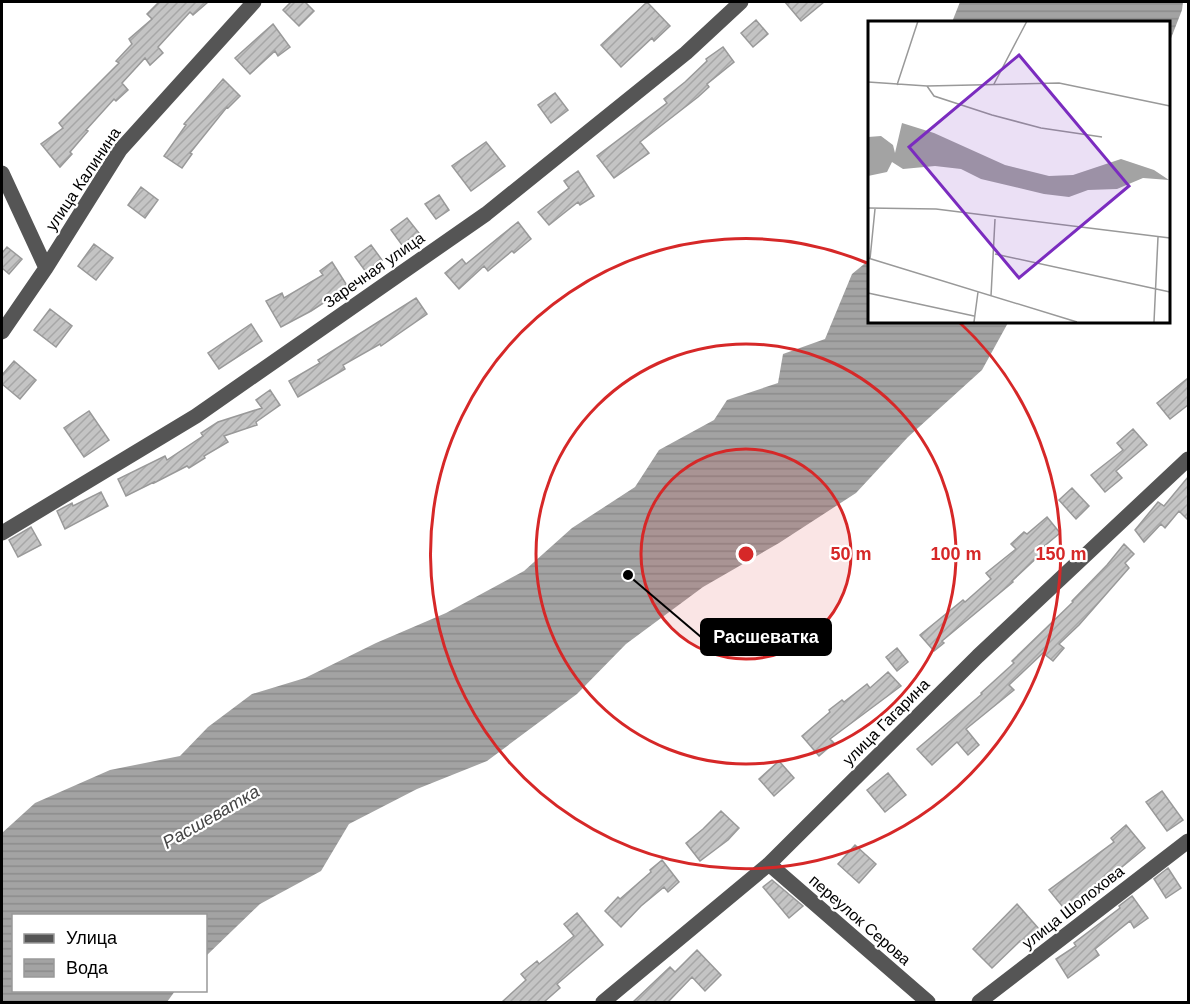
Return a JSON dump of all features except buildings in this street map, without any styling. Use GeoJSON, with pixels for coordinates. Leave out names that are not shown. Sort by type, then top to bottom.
{"type":"FeatureCollection","features":[{"type":"Feature","properties":{"kind":"street","name":"улица Калинина"},"geometry":{"type":"LineString","coordinates":[[2,332],[120,150],[254,2]]}},
{"type":"Feature","properties":{"kind":"street","name":"Заречная улица"},"geometry":{"type":"LineString","coordinates":[[2,533],[196,416],[486,214],[686,53],[741,2]]}},
{"type":"Feature","properties":{"kind":"street"},"geometry":{"type":"LineString","coordinates":[[2,173],[45,268]]}},
{"type":"Feature","properties":{"kind":"street","name":"улица Гагарина"},"geometry":{"type":"LineString","coordinates":[[603,1002],[769,864],[978,656],[1188,459]]}},
{"type":"Feature","properties":{"kind":"street","name":"улица Шолохова"},"geometry":{"type":"LineString","coordinates":[[979,1002],[1188,841]]}},
{"type":"Feature","properties":{"kind":"street","name":"переулок Серова"},"geometry":{"type":"LineString","coordinates":[[769,864],[928,1002]]}},
{"type":"Feature","properties":{"kind":"water"},"geometry":{"type":"Polygon","coordinates":[[[960,2],[1183,2],[1169,43],[1169,21],[952,21],[960,2]]]}},
{"type":"Feature","properties":{"kind":"water"},"geometry":{"type":"Polygon","coordinates":[[[868,261],[868,322],[1008,322],[982,370],[908,437],[856,493],[779,543],[703,587],[626,644],[577,694],[487,761],[417,789],[349,824],[321,871],[260,904],[207,955],[207,914],[12,914],[12,992],[174,992],[167,1002],[2,1002],[2,833],[35,803],[110,770],[180,756],[208,727],[252,694],[305,678],[376,643],[446,613],[524,571],[572,528],[635,487],[659,450],[714,420],[727,400],[778,383],[783,354],[825,339],[852,274],[868,261]]]}},
{"type":"Feature","properties":{"kind":"place","name":"Расшеватка"},"geometry":{"type":"Point","coordinates":[628,575]}}]}
